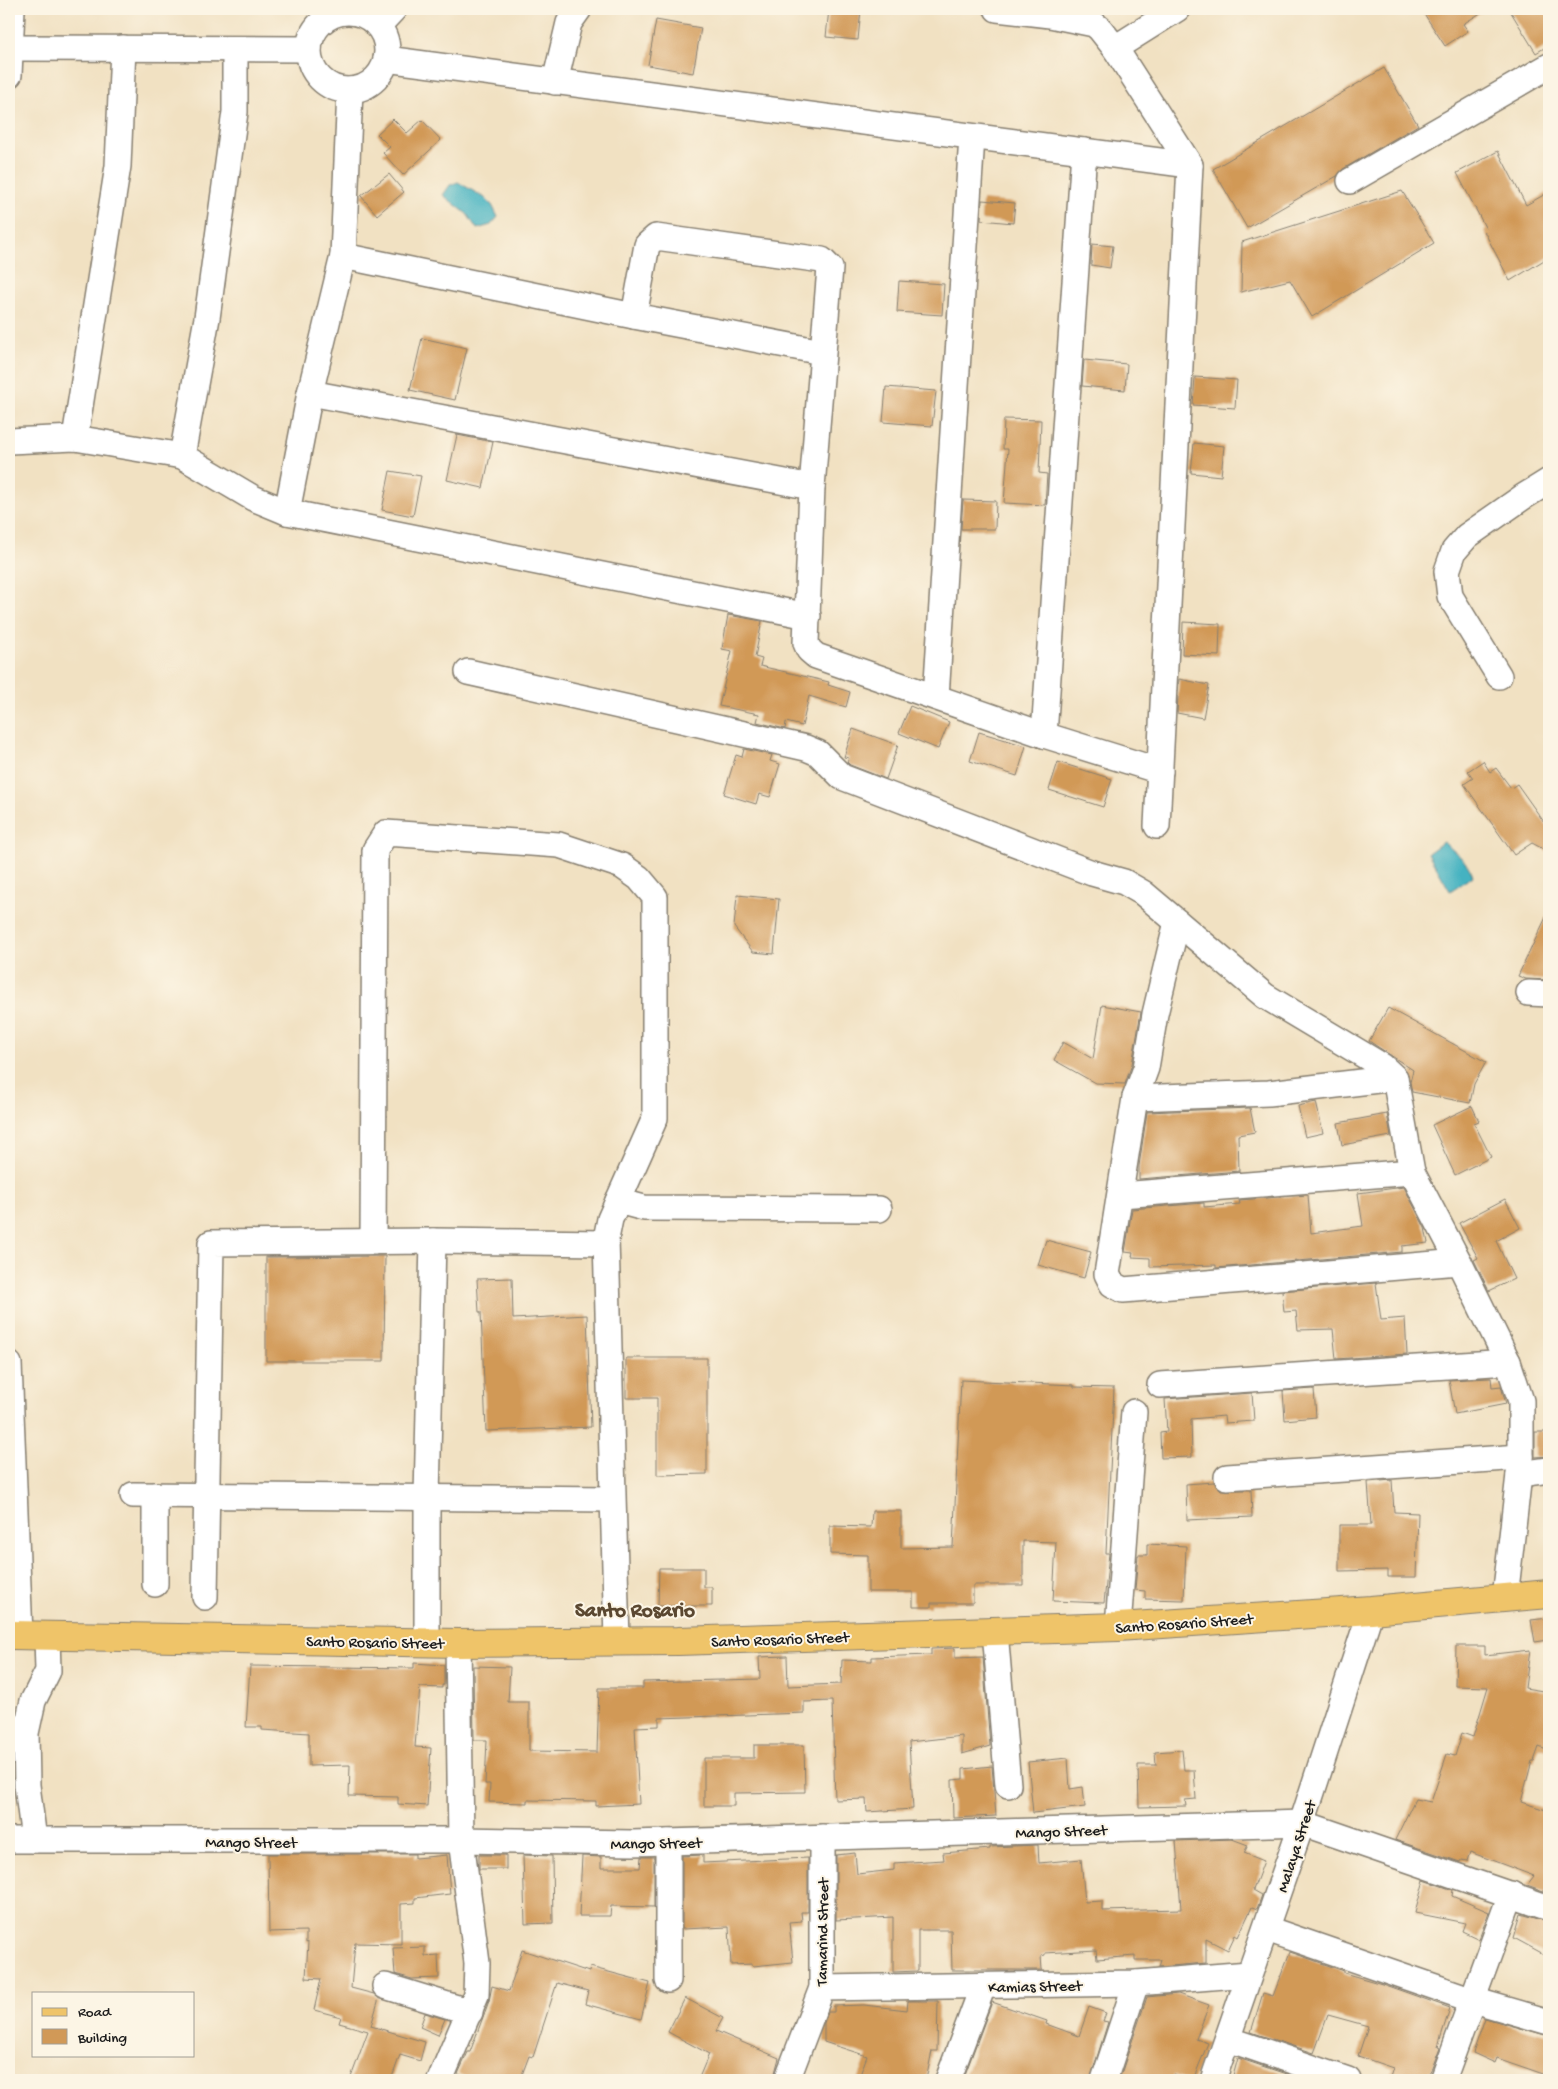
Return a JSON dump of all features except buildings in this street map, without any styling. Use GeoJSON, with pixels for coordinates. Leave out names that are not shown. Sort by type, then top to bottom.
{"type":"FeatureCollection","features":[{"type":"Feature","properties":{"kind":"main road","name":"Santo Rosario Street"},"geometry":{"type":"LineString","coordinates":[[14,1635],[458,1643],[617,1641],[995,1631],[1118,1627],[1371,1610],[1549,1594]]}},
{"type":"Feature","properties":{"kind":"street"},"geometry":{"type":"LineString","coordinates":[[9,75],[12,9]]}},
{"type":"Feature","properties":{"kind":"street"},"geometry":{"type":"LineString","coordinates":[[555,82],[569,23],[580,9]]}},
{"type":"Feature","properties":{"kind":"street"},"geometry":{"type":"LineString","coordinates":[[997,9],[1050,12],[1094,24],[1115,48],[1190,166],[1157,826]]}},
{"type":"Feature","properties":{"kind":"street"},"geometry":{"type":"LineString","coordinates":[[1115,48],[1177,9]]}},
{"type":"Feature","properties":{"kind":"street"},"geometry":{"type":"LineString","coordinates":[[356,12],[368,17],[386,17],[384,36],[387,47],[386,59],[381,71],[373,81],[362,87],[350,90],[331,86],[316,74],[310,62],[309,49],[312,36],[319,24],[336,14],[356,12]]}},
{"type":"Feature","properties":{"kind":"street"},"geometry":{"type":"LineString","coordinates":[[10,48],[309,49]]}},
{"type":"Feature","properties":{"kind":"street"},"geometry":{"type":"LineString","coordinates":[[75,438],[118,166],[123,48]]}},
{"type":"Feature","properties":{"kind":"street"},"geometry":{"type":"LineString","coordinates":[[182,456],[206,318],[235,112],[235,49]]}},
{"type":"Feature","properties":{"kind":"street"},"geometry":{"type":"LineString","coordinates":[[386,59],[1190,166]]}},
{"type":"Feature","properties":{"kind":"street"},"geometry":{"type":"LineString","coordinates":[[1350,181],[1549,66]]}},
{"type":"Feature","properties":{"kind":"street"},"geometry":{"type":"LineString","coordinates":[[287,512],[310,393],[343,256],[350,90]]}},
{"type":"Feature","properties":{"kind":"street"},"geometry":{"type":"LineString","coordinates":[[936,697],[972,137]]}},
{"type":"Feature","properties":{"kind":"street"},"geometry":{"type":"LineString","coordinates":[[1044,735],[1084,152]]}},
{"type":"Feature","properties":{"kind":"street"},"geometry":{"type":"LineString","coordinates":[[634,316],[647,245],[656,237],[822,260],[830,268],[812,487],[806,643],[809,650],[816,656],[1044,735],[1160,771]]}},
{"type":"Feature","properties":{"kind":"street"},"geometry":{"type":"LineString","coordinates":[[343,256],[634,316],[822,352]]}},
{"type":"Feature","properties":{"kind":"street"},"geometry":{"type":"LineString","coordinates":[[310,393],[812,487]]}},
{"type":"Feature","properties":{"kind":"street"},"geometry":{"type":"LineString","coordinates":[[9,441],[75,438],[182,456],[253,498],[287,512],[808,616]]}},
{"type":"Feature","properties":{"kind":"street"},"geometry":{"type":"LineString","coordinates":[[1499,676],[1450,596],[1447,571],[1454,551],[1467,536],[1549,481]]}},
{"type":"Feature","properties":{"kind":"street"},"geometry":{"type":"LineString","coordinates":[[468,672],[806,748],[818,753],[842,777],[1092,873],[1124,882],[1143,893],[1265,996],[1382,1066],[1395,1078],[1412,1172],[1508,1362],[1521,1401],[1520,1465],[1505,1598]]}},
{"type":"Feature","properties":{"kind":"street"},"geometry":{"type":"LineString","coordinates":[[373,1242],[375,850],[386,833],[559,845],[622,866],[639,878],[655,897],[655,1118],[610,1219],[606,1243],[617,1641]]}},
{"type":"Feature","properties":{"kind":"street"},"geometry":{"type":"LineString","coordinates":[[1177,922],[1155,1014],[1146,1068],[1135,1098],[1121,1195],[1106,1274],[1112,1284],[1123,1290],[1459,1262]]}},
{"type":"Feature","properties":{"kind":"street"},"geometry":{"type":"LineString","coordinates":[[1135,1098],[1269,1093],[1395,1078]]}},
{"type":"Feature","properties":{"kind":"street"},"geometry":{"type":"LineString","coordinates":[[1121,1195],[1412,1172]]}},
{"type":"Feature","properties":{"kind":"street"},"geometry":{"type":"LineString","coordinates":[[618,1201],[644,1208],[880,1209]]}},
{"type":"Feature","properties":{"kind":"street"},"geometry":{"type":"LineString","coordinates":[[205,1597],[211,1243],[433,1241],[606,1243]]}},
{"type":"Feature","properties":{"kind":"street"},"geometry":{"type":"LineString","coordinates":[[427,1641],[427,1497],[433,1241]]}},
{"type":"Feature","properties":{"kind":"street"},"geometry":{"type":"LineString","coordinates":[[1160,1385],[1508,1362]]}},
{"type":"Feature","properties":{"kind":"street"},"geometry":{"type":"LineString","coordinates":[[9,1364],[14,1635]]}},
{"type":"Feature","properties":{"kind":"street"},"geometry":{"type":"LineString","coordinates":[[1118,1627],[1134,1412]]}},
{"type":"Feature","properties":{"kind":"street"},"geometry":{"type":"LineString","coordinates":[[1227,1477],[1520,1465],[1549,1470]]}},
{"type":"Feature","properties":{"kind":"street"},"geometry":{"type":"LineString","coordinates":[[155,1584],[144,1495],[612,1499]]}},
{"type":"Feature","properties":{"kind":"street","name":"Malaya Street"},"geometry":{"type":"LineString","coordinates":[[1214,2080],[1249,1974],[1267,1929],[1371,1610]]}},
{"type":"Feature","properties":{"kind":"street"},"geometry":{"type":"LineString","coordinates":[[995,1631],[1008,1785]]}},
{"type":"Feature","properties":{"kind":"street"},"geometry":{"type":"LineString","coordinates":[[34,1840],[27,1785],[26,1733],[33,1701],[48,1672],[47,1636]]}},
{"type":"Feature","properties":{"kind":"street"},"geometry":{"type":"LineString","coordinates":[[440,2080],[476,1996],[477,1963],[461,1840],[458,1643]]}},
{"type":"Feature","properties":{"kind":"street"},"geometry":{"type":"LineString","coordinates":[[1302,1823],[1549,1908]]}},
{"type":"Feature","properties":{"kind":"street","name":"Mango Street"},"geometry":{"type":"LineString","coordinates":[[9,1840],[461,1840],[632,1843],[1302,1823]]}},
{"type":"Feature","properties":{"kind":"street","name":"Tamarind Street"},"geometry":{"type":"LineString","coordinates":[[787,2080],[822,1988],[822,1837]]}},
{"type":"Feature","properties":{"kind":"street"},"geometry":{"type":"LineString","coordinates":[[668,1842],[668,1980]]}},
{"type":"Feature","properties":{"kind":"street"},"geometry":{"type":"LineString","coordinates":[[1443,2080],[1511,1894]]}},
{"type":"Feature","properties":{"kind":"street"},"geometry":{"type":"LineString","coordinates":[[1267,1929],[1473,2000],[1549,2022]]}},
{"type":"Feature","properties":{"kind":"street","name":"Kamias Street"},"geometry":{"type":"LineString","coordinates":[[822,1988],[1136,1983],[1249,1974]]}},
{"type":"Feature","properties":{"kind":"street"},"geometry":{"type":"LineString","coordinates":[[1104,2080],[1136,1983]]}},
{"type":"Feature","properties":{"kind":"street"},"geometry":{"type":"LineString","coordinates":[[385,1986],[470,2012]]}},
{"type":"Feature","properties":{"kind":"street"},"geometry":{"type":"LineString","coordinates":[[948,2080],[983,1986]]}},
{"type":"Feature","properties":{"kind":"street"},"geometry":{"type":"LineString","coordinates":[[1228,2039],[1348,2080]]}},
{"type":"Feature","properties":{"kind":"water"},"geometry":{"type":"Polygon","coordinates":[[[458,182],[485,198],[492,205],[498,217],[491,225],[477,229],[467,214],[443,195],[450,185],[458,182]]]}},
{"type":"Feature","properties":{"kind":"water"},"geometry":{"type":"Polygon","coordinates":[[[1443,842],[1464,861],[1473,876],[1450,891],[1428,853],[1443,842]]]}},
{"type":"Feature","properties":{"kind":"district","name":"Santo Rosario"},"geometry":{"type":"Point","coordinates":[635,1609]}}]}
